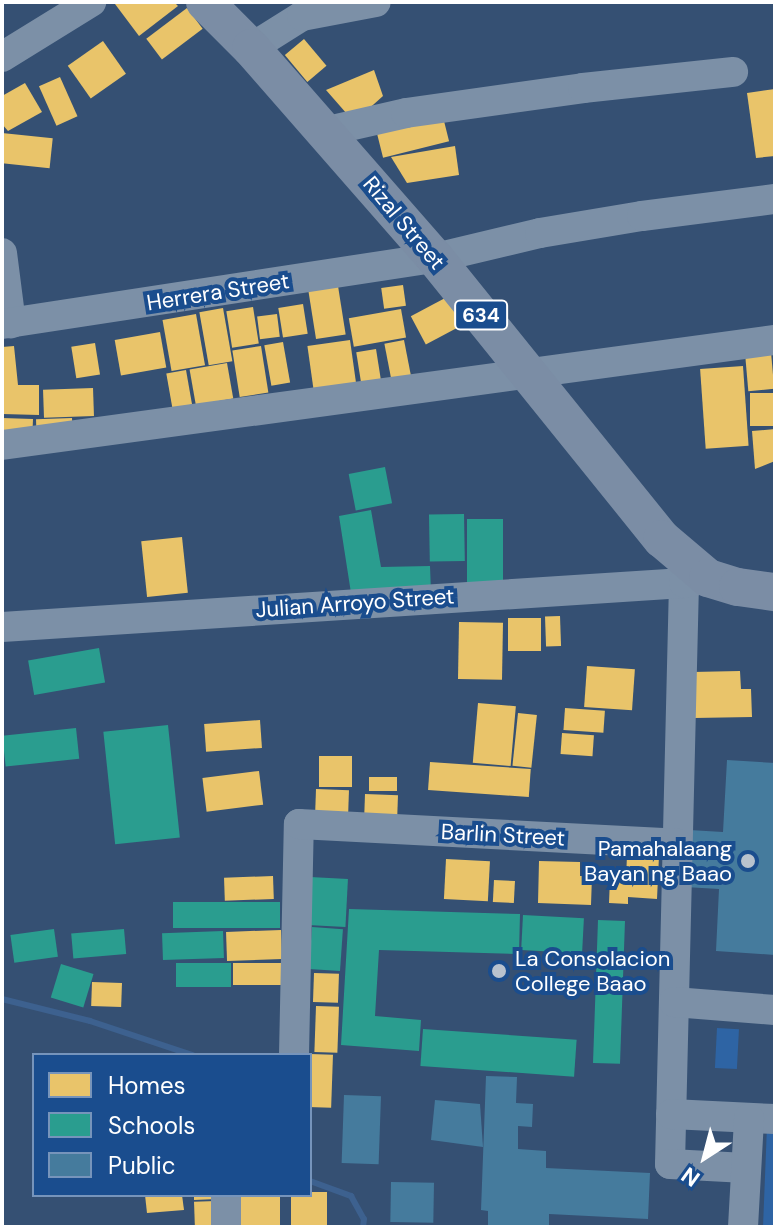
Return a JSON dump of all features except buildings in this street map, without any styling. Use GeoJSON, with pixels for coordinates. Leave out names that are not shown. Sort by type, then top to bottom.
{"type":"FeatureCollection","features":[{"type":"Feature","properties":{"kind":"main road","name":"Rizal Street"},"geometry":{"type":"LineString","coordinates":[[205,2],[251,48],[435,258],[696,580],[775,592]]}},
{"type":"Feature","properties":{"kind":"street"},"geometry":{"type":"LineString","coordinates":[[2,57],[91,2]]}},
{"type":"Feature","properties":{"kind":"street"},"geometry":{"type":"LineString","coordinates":[[251,48],[302,16],[376,2]]}},
{"type":"Feature","properties":{"kind":"street"},"geometry":{"type":"LineString","coordinates":[[323,132],[406,113],[583,88],[733,72]]}},
{"type":"Feature","properties":{"kind":"street","name":"Herrera Street"},"geometry":{"type":"LineString","coordinates":[[7,323],[435,258],[540,233],[775,199]]}},
{"type":"Feature","properties":{"kind":"street"},"geometry":{"type":"LineString","coordinates":[[2,253],[7,323]]}},
{"type":"Feature","properties":{"kind":"street"},"geometry":{"type":"LineString","coordinates":[[2,445],[775,340]]}},
{"type":"Feature","properties":{"kind":"street"},"geometry":{"type":"LineString","coordinates":[[696,580],[677,844],[670,1164],[746,1168]]}},
{"type":"Feature","properties":{"kind":"street","name":"Julian Arroyo Street"},"geometry":{"type":"LineString","coordinates":[[2,627],[696,580]]}},
{"type":"Feature","properties":{"kind":"street","name":"Barlin Street"},"geometry":{"type":"LineString","coordinates":[[294,1053],[299,824],[677,844]]}},
{"type":"Feature","properties":{"kind":"street"},"geometry":{"type":"LineString","coordinates":[[674,1002],[775,1010]]}},
{"type":"Feature","properties":{"kind":"street"},"geometry":{"type":"LineString","coordinates":[[671,1114],[762,1118],[746,1168],[743,1227]]}},
{"type":"Feature","properties":{"kind":"street"},"geometry":{"type":"LineString","coordinates":[[226,1197],[226,1227]]}},
{"type":"Feature","properties":{"kind":"shaded area"},"geometry":{"type":"Polygon","coordinates":[[[717,1028],[739,1029],[737,1069],[715,1068],[717,1028]]]}},
{"type":"Feature","properties":{"kind":"shaded area"},"geometry":{"type":"Polygon","coordinates":[[[767,1126],[775,1127],[775,1227],[763,1227],[767,1126]]]}},
{"type":"Feature","properties":{"kind":"waterway"},"geometry":{"type":"LineString","coordinates":[[2,999],[90,1021],[186,1053]]}},
{"type":"Feature","properties":{"kind":"waterway"},"geometry":{"type":"LineString","coordinates":[[312,1182],[351,1196],[364,1219],[363,1227]]}},
{"type":"Feature","properties":{"kind":"place","name":"Pamahalaang Bayan ng Baao"},"geometry":{"type":"Point","coordinates":[748,861]}},
{"type":"Feature","properties":{"kind":"place","name":"La Consolacion College Baao"},"geometry":{"type":"Point","coordinates":[499,971]}}]}
